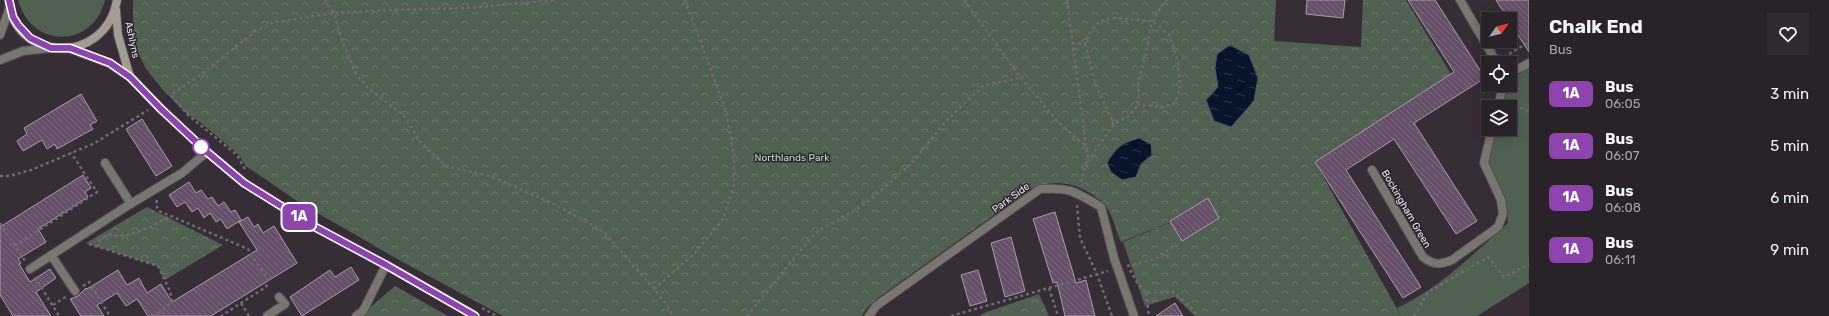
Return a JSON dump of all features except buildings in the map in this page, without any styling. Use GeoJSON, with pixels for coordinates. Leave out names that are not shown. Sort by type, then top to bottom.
{"type":"FeatureCollection","features":[{"type":"Feature","properties":{"kind":"street"},"geometry":{"type":"LineString","coordinates":[[1460,0],[1493,56]]}},
{"type":"Feature","properties":{"kind":"street"},"geometry":{"type":"LineString","coordinates":[[0,35],[9,3]]}},
{"type":"Feature","properties":{"kind":"street"},"geometry":{"type":"LineString","coordinates":[[9,3],[13,17],[24,33],[39,43],[51,48]]}},
{"type":"Feature","properties":{"kind":"street"},"geometry":{"type":"LineString","coordinates":[[0,60],[24,51],[51,48],[70,48],[86,44],[99,35],[110,22],[117,4]]}},
{"type":"Feature","properties":{"kind":"street","name":"Ashlyns"},"geometry":{"type":"LineString","coordinates":[[117,4],[118,35],[130,77]]}},
{"type":"Feature","properties":{"kind":"street","name":"Ashlyns"},"geometry":{"type":"LineString","coordinates":[[70,48],[110,63],[130,77],[161,109],[207,152],[244,183],[315,227],[386,265],[475,316]]}},
{"type":"Feature","properties":{"kind":"street"},"geometry":{"type":"LineString","coordinates":[[1517,70],[1529,63]]}},
{"type":"Feature","properties":{"kind":"street","name":"Bockingham Green"},"geometry":{"type":"LineString","coordinates":[[1372,170],[1423,257],[1429,262],[1437,264],[1445,263],[1452,260],[1498,226],[1502,220],[1503,214],[1501,200],[1484,163],[1490,136]]}},
{"type":"Feature","properties":{"kind":"street"},"geometry":{"type":"LineString","coordinates":[[30,269],[130,204],[182,173],[207,152]]}},
{"type":"Feature","properties":{"kind":"street"},"geometry":{"type":"LineString","coordinates":[[105,163],[130,204]]}},
{"type":"Feature","properties":{"kind":"street","name":"Park Side"},"geometry":{"type":"LineString","coordinates":[[869,316],[876,306],[1040,189],[1058,188],[1075,192],[1101,207],[1118,269],[1134,316]]}},
{"type":"Feature","properties":{"kind":"street"},"geometry":{"type":"LineString","coordinates":[[52,255],[75,291]]}},
{"type":"Feature","properties":{"kind":"street"},"geometry":{"type":"LineString","coordinates":[[356,316],[363,311],[386,265]]}},
{"type":"Feature","properties":{"kind":"street"},"geometry":{"type":"LineString","coordinates":[[267,316],[285,304],[280,297]]}},
{"type":"Feature","properties":{"kind":"path"},"geometry":{"type":"LineString","coordinates":[[325,0],[334,13],[342,40],[356,75],[366,87],[404,116],[422,144],[446,166],[493,177],[558,206],[604,232],[654,288],[670,309],[672,316]]}},
{"type":"Feature","properties":{"kind":"path"},"geometry":{"type":"LineString","coordinates":[[249,172],[244,168],[237,155],[188,115],[171,95],[203,73],[257,30],[275,22],[334,13],[471,8],[555,0]]}},
{"type":"Feature","properties":{"kind":"path"},"geometry":{"type":"LineString","coordinates":[[654,288],[695,252],[723,219],[734,185],[734,156],[726,112],[685,0]]}},
{"type":"Feature","properties":{"kind":"path"},"geometry":{"type":"LineString","coordinates":[[964,0],[1022,78],[1060,124],[1086,146]]}},
{"type":"Feature","properties":{"kind":"path"},"geometry":{"type":"LineString","coordinates":[[1067,0],[1088,160]]}},
{"type":"Feature","properties":{"kind":"path"},"geometry":{"type":"LineString","coordinates":[[1081,182],[1088,160],[1114,124],[1129,116],[1138,105],[1139,78],[1144,63],[1153,21],[1168,0]]}},
{"type":"Feature","properties":{"kind":"path"},"geometry":{"type":"LineString","coordinates":[[1114,124],[1095,83],[1085,44],[1090,32],[1100,21],[1115,18],[1153,21],[1170,36],[1178,62],[1180,88],[1175,103],[1163,107],[1138,105]]}},
{"type":"Feature","properties":{"kind":"path"},"geometry":{"type":"LineString","coordinates":[[1507,56],[1529,42]]}},
{"type":"Feature","properties":{"kind":"path"},"geometry":{"type":"LineString","coordinates":[[1072,43],[1085,44]]}},
{"type":"Feature","properties":{"kind":"path"},"geometry":{"type":"LineString","coordinates":[[747,316],[815,233],[865,204],[911,164],[946,121],[984,85],[1022,78]]}},
{"type":"Feature","properties":{"kind":"path"},"geometry":{"type":"LineString","coordinates":[[1517,108],[1529,112]]}},
{"type":"Feature","properties":{"kind":"path"},"geometry":{"type":"LineString","coordinates":[[0,176],[9,176],[32,170],[95,143],[148,110]]}},
{"type":"Feature","properties":{"kind":"path"},"geometry":{"type":"LineString","coordinates":[[15,246],[97,192],[71,153]]}},
{"type":"Feature","properties":{"kind":"path"},"geometry":{"type":"LineString","coordinates":[[1075,192],[1080,238],[1097,274],[1112,316]]}},
{"type":"Feature","properties":{"kind":"path"},"geometry":{"type":"LineString","coordinates":[[162,196],[157,200],[156,205],[159,211],[248,249],[268,280],[266,287],[220,316]]}},
{"type":"Feature","properties":{"kind":"path"},"geometry":{"type":"LineString","coordinates":[[98,247],[99,241],[108,234],[116,237],[152,227],[170,216]]}},
{"type":"Feature","properties":{"kind":"path"},"geometry":{"type":"LineString","coordinates":[[86,243],[158,266],[170,292],[172,301],[166,308],[152,316]]}},
{"type":"Feature","properties":{"kind":"path"},"geometry":{"type":"LineString","coordinates":[[951,316],[1155,259],[1176,244]]}},
{"type":"Feature","properties":{"kind":"path"},"geometry":{"type":"LineString","coordinates":[[1414,316],[1428,292],[1488,257],[1504,277],[1529,264]]}},
{"type":"Feature","properties":{"kind":"path"},"geometry":{"type":"LineString","coordinates":[[1128,266],[1136,281],[1146,292],[1149,316]]}},
{"type":"Feature","properties":{"kind":"path"},"geometry":{"type":"LineString","coordinates":[[1049,288],[1058,316]]}},
{"type":"Feature","properties":{"kind":"path"},"geometry":{"type":"LineString","coordinates":[[1146,292],[1173,292],[1198,316]]}},
{"type":"Feature","properties":{"kind":"path"},"geometry":{"type":"LineString","coordinates":[[241,303],[249,316]]}},
{"type":"Feature","properties":{"kind":"path"},"geometry":{"type":"LineString","coordinates":[[476,304],[497,316]]}},
{"type":"Feature","properties":{"kind":"green space"},"geometry":{"type":"Polygon","coordinates":[[[18,0],[105,0],[98,16],[88,28],[76,34],[62,37],[48,34],[35,28],[25,16],[18,0]]]}},
{"type":"Feature","properties":{"kind":"green space","name":"Northlands Park"},"geometry":{"type":"Polygon","coordinates":[[[133,0],[1276,0],[1274,41],[1361,47],[1363,0],[1406,0],[1451,74],[1315,162],[1401,316],[1195,316],[1175,297],[1145,306],[1123,242],[1225,200],[1121,242],[1110,213],[1103,202],[1085,190],[1070,184],[1054,183],[1037,186],[1029,190],[875,300],[865,310],[862,316],[503,316],[401,261],[300,203],[246,166],[238,154],[200,122],[187,114],[163,90],[146,69],[136,48],[133,0]]]}},
{"type":"Feature","properties":{"kind":"green space"},"geometry":{"type":"Polygon","coordinates":[[[1529,63],[1529,283],[1477,316],[1401,316],[1397,308],[1428,291],[1456,270],[1508,223],[1505,199],[1484,163],[1490,136],[1517,136],[1517,100],[1500,100],[1501,92],[1517,92],[1517,70],[1529,63]]]}},
{"type":"Feature","properties":{"kind":"green space"},"geometry":{"type":"Polygon","coordinates":[[[147,207],[223,245],[165,280],[158,266],[86,243],[147,207]]]}},
{"type":"Feature","properties":{"kind":"green space"},"geometry":{"type":"Polygon","coordinates":[[[395,286],[448,316],[360,316],[395,286]]]}},
{"type":"Feature","properties":{"kind":"green space"},"geometry":{"type":"Polygon","coordinates":[[[1039,294],[1049,316],[981,316],[981,314],[1039,294]]]}},
{"type":"Feature","properties":{"kind":"water"},"geometry":{"type":"Polygon","coordinates":[[[1230,45],[1249,55],[1258,78],[1254,101],[1231,127],[1214,121],[1206,100],[1218,87],[1215,68],[1217,54],[1230,45]]]}},
{"type":"Feature","properties":{"kind":"water"},"geometry":{"type":"Polygon","coordinates":[[[1139,138],[1151,144],[1152,155],[1141,164],[1136,177],[1122,180],[1111,172],[1107,163],[1113,153],[1120,146],[1139,138]]]}},
{"type":"Feature","properties":{"kind":"bus line","name":"1A"},"geometry":{"type":"LineString","coordinates":[[9,0],[13,17],[24,33],[30,38],[51,48],[70,48],[110,63],[130,77],[161,109],[207,152],[244,183],[315,227],[386,265],[475,316]]}}]}
